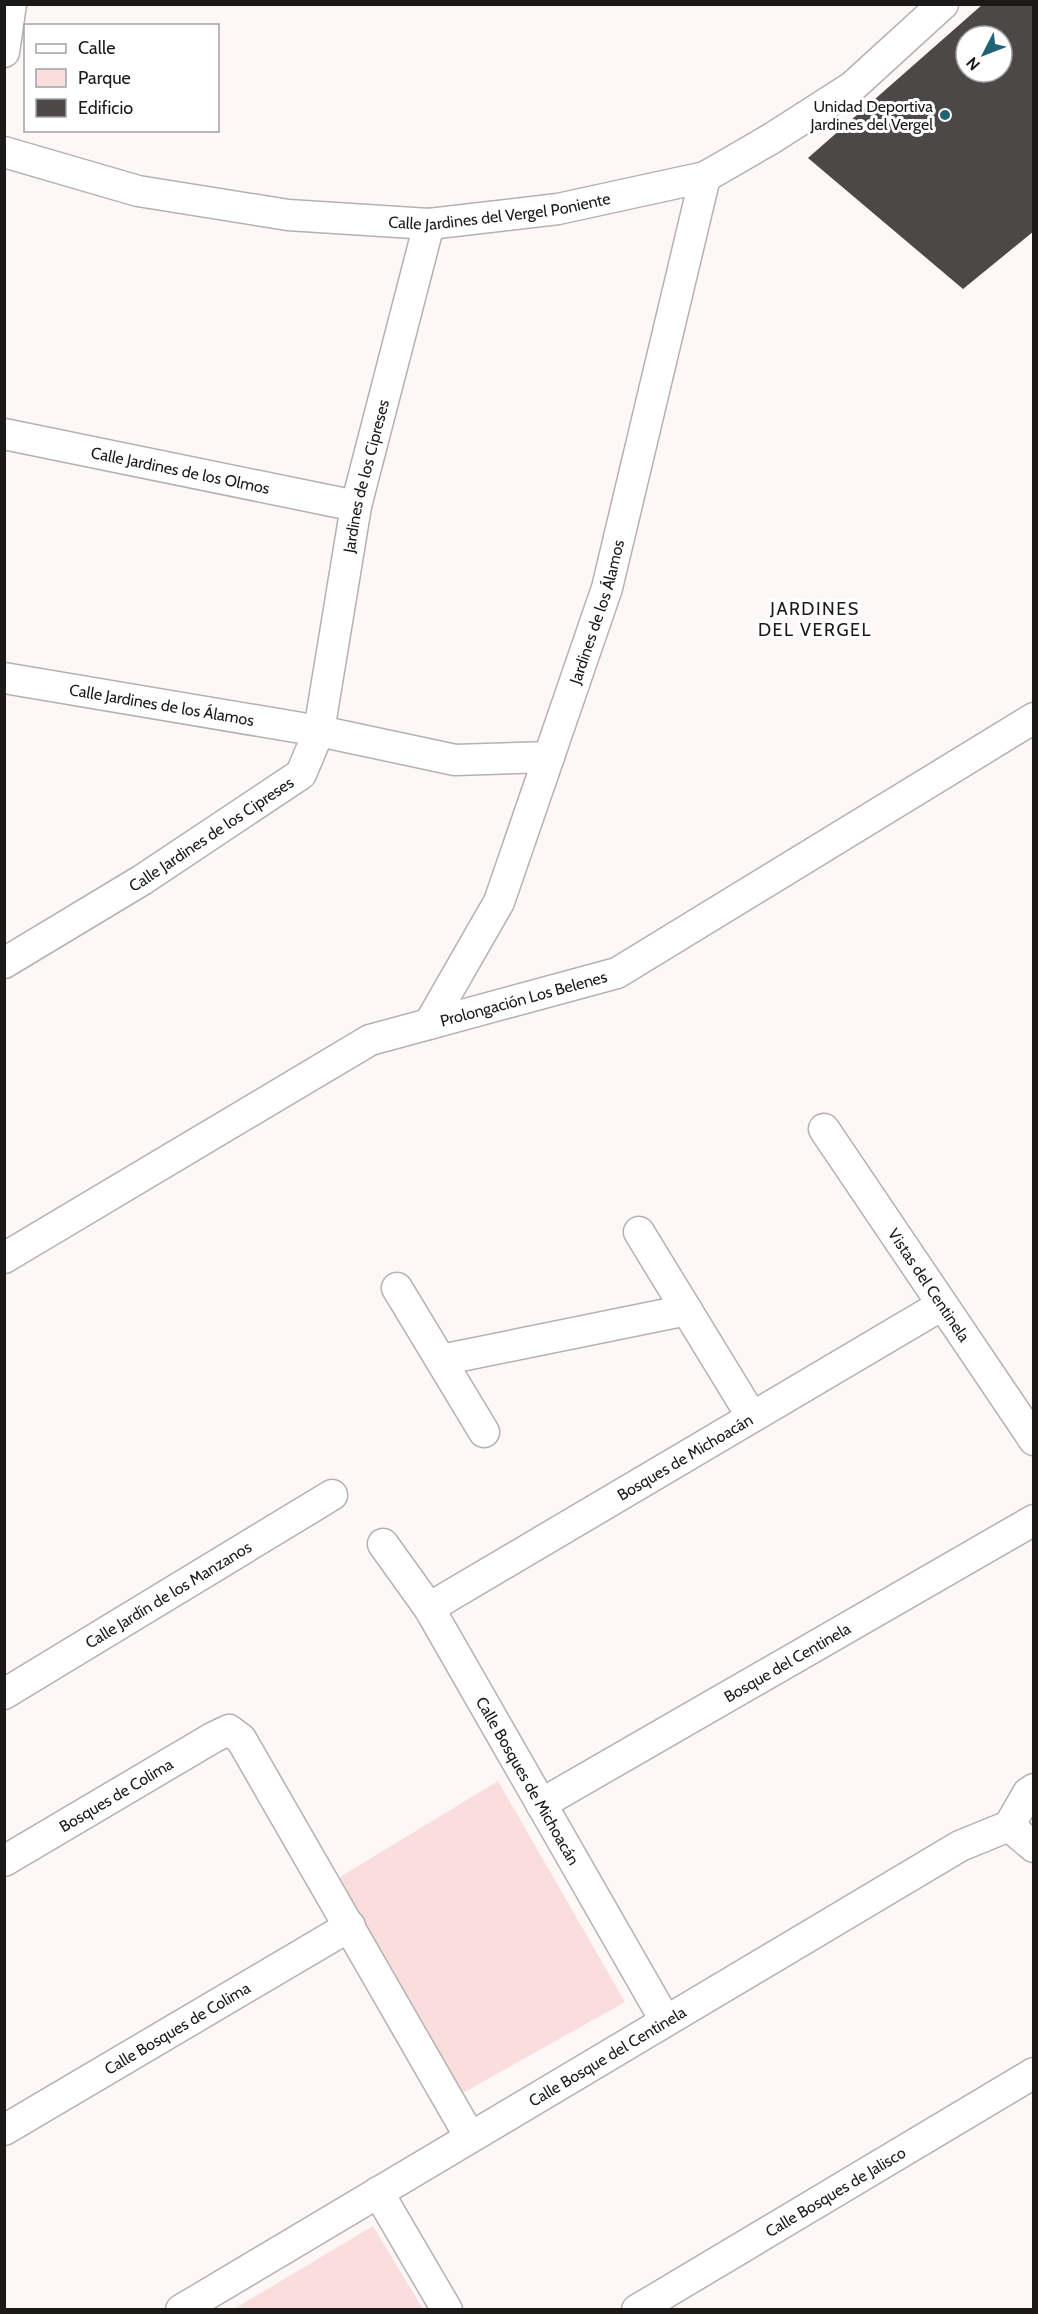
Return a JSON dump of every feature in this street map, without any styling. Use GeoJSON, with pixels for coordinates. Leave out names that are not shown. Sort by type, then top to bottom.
{"type":"FeatureCollection","features":[{"type":"Feature","properties":{"kind":"street"},"geometry":{"type":"LineString","coordinates":[[4,52],[11,4]]}},
{"type":"Feature","properties":{"kind":"street","name":"Calle Jardines del Vergel Poniente"},"geometry":{"type":"LineString","coordinates":[[4,152],[138,191],[288,215],[429,224],[558,209],[705,177],[769,140],[852,87],[943,4]]}},
{"type":"Feature","properties":{"kind":"street","name":"Jardines de los Álamos"},"geometry":{"type":"LineString","coordinates":[[429,1024],[499,902],[607,588],[705,177]]}},
{"type":"Feature","properties":{"kind":"street","name":"Jardines de los Cipreses"},"geometry":{"type":"LineString","coordinates":[[319,731],[356,506],[429,224]]}},
{"type":"Feature","properties":{"kind":"street","name":"Calle Jardines de los Olmos"},"geometry":{"type":"LineString","coordinates":[[4,434],[356,506]]}},
{"type":"Feature","properties":{"kind":"street","name":"Calle Jardines de los Álamos"},"geometry":{"type":"LineString","coordinates":[[4,678],[319,731]]}},
{"type":"Feature","properties":{"kind":"street","name":"Prolongación Los Belenes"},"geometry":{"type":"LineString","coordinates":[[4,1258],[370,1040],[616,973],[1034,718]]}},
{"type":"Feature","properties":{"kind":"street"},"geometry":{"type":"LineString","coordinates":[[319,731],[455,760],[549,757]]}},
{"type":"Feature","properties":{"kind":"street","name":"Calle Jardines de los Cipreses"},"geometry":{"type":"LineString","coordinates":[[4,963],[142,880],[301,774],[319,731]]}},
{"type":"Feature","properties":{"kind":"street","name":"Vistas del Centinela"},"geometry":{"type":"LineString","coordinates":[[824,1130],[1034,1440]]}},
{"type":"Feature","properties":{"kind":"street"},"geometry":{"type":"LineString","coordinates":[[639,1232],[752,1417]]}},
{"type":"Feature","properties":{"kind":"street"},"geometry":{"type":"LineString","coordinates":[[397,1288],[484,1431]]}},
{"type":"Feature","properties":{"kind":"street","name":"Bosques de Michoacán"},"geometry":{"type":"LineString","coordinates":[[429,1608],[942,1305]]}},
{"type":"Feature","properties":{"kind":"street"},"geometry":{"type":"LineString","coordinates":[[441,1360],[687,1310]]}},
{"type":"Feature","properties":{"kind":"street","name":"Calle Jardín de los Manzanos"},"geometry":{"type":"LineString","coordinates":[[4,1694],[333,1495]]}},
{"type":"Feature","properties":{"kind":"street","name":"Bosque del Centinela"},"geometry":{"type":"LineString","coordinates":[[541,1804],[1034,1520]]}},
{"type":"Feature","properties":{"kind":"street","name":"Calle Bosques de Michoacán"},"geometry":{"type":"LineString","coordinates":[[383,1544],[429,1608],[665,2020]]}},
{"type":"Feature","properties":{"kind":"street","name":"Bosques de Colima"},"geometry":{"type":"LineString","coordinates":[[4,1861],[229,1730],[241,1739],[350,1926]]}},
{"type":"Feature","properties":{"kind":"street"},"geometry":{"type":"LineString","coordinates":[[1034,1789],[1028,1793],[1009,1826],[1034,1847]]}},
{"type":"Feature","properties":{"kind":"street","name":"Calle Bosque del Centinela"},"geometry":{"type":"LineString","coordinates":[[187,2308],[665,2020],[960,1846],[1009,1826]]}},
{"type":"Feature","properties":{"kind":"street"},"geometry":{"type":"LineString","coordinates":[[350,1926],[470,2137]]}},
{"type":"Feature","properties":{"kind":"street","name":"Calle Bosques de Colima"},"geometry":{"type":"LineString","coordinates":[[4,2130],[350,1926]]}},
{"type":"Feature","properties":{"kind":"street","name":"Calle Bosques de Jalisco"},"geometry":{"type":"LineString","coordinates":[[637,2310],[1034,2073]]}},
{"type":"Feature","properties":{"kind":"street"},"geometry":{"type":"LineString","coordinates":[[378,2192],[447,2310]]}},
{"type":"Feature","properties":{"kind":"green space"},"geometry":{"type":"Polygon","coordinates":[[[498,1781],[625,2002],[454,2098],[335,1880],[498,1781]]]}},
{"type":"Feature","properties":{"kind":"green space"},"geometry":{"type":"Polygon","coordinates":[[[373,2226],[423,2309],[234,2309],[373,2226]]]}},
{"type":"Feature","properties":{"kind":"building","name":"Unidad Deportiva Jardines del Vergel"},"geometry":{"type":"Polygon","coordinates":[[[983,4],[1034,4],[1034,231],[963,289],[808,158],[954,30],[954,84],[1014,84],[1014,24],[960,24],[983,4]]]}},
{"type":"Feature","properties":{"kind":"place","name":"Unidad Deportiva Jardines del Vergel"},"geometry":{"type":"Point","coordinates":[945,115]}},
{"type":"Feature","properties":{"kind":"district","name":"JARDINES DEL VERGEL"},"geometry":{"type":"Point","coordinates":[815,619]}}]}
